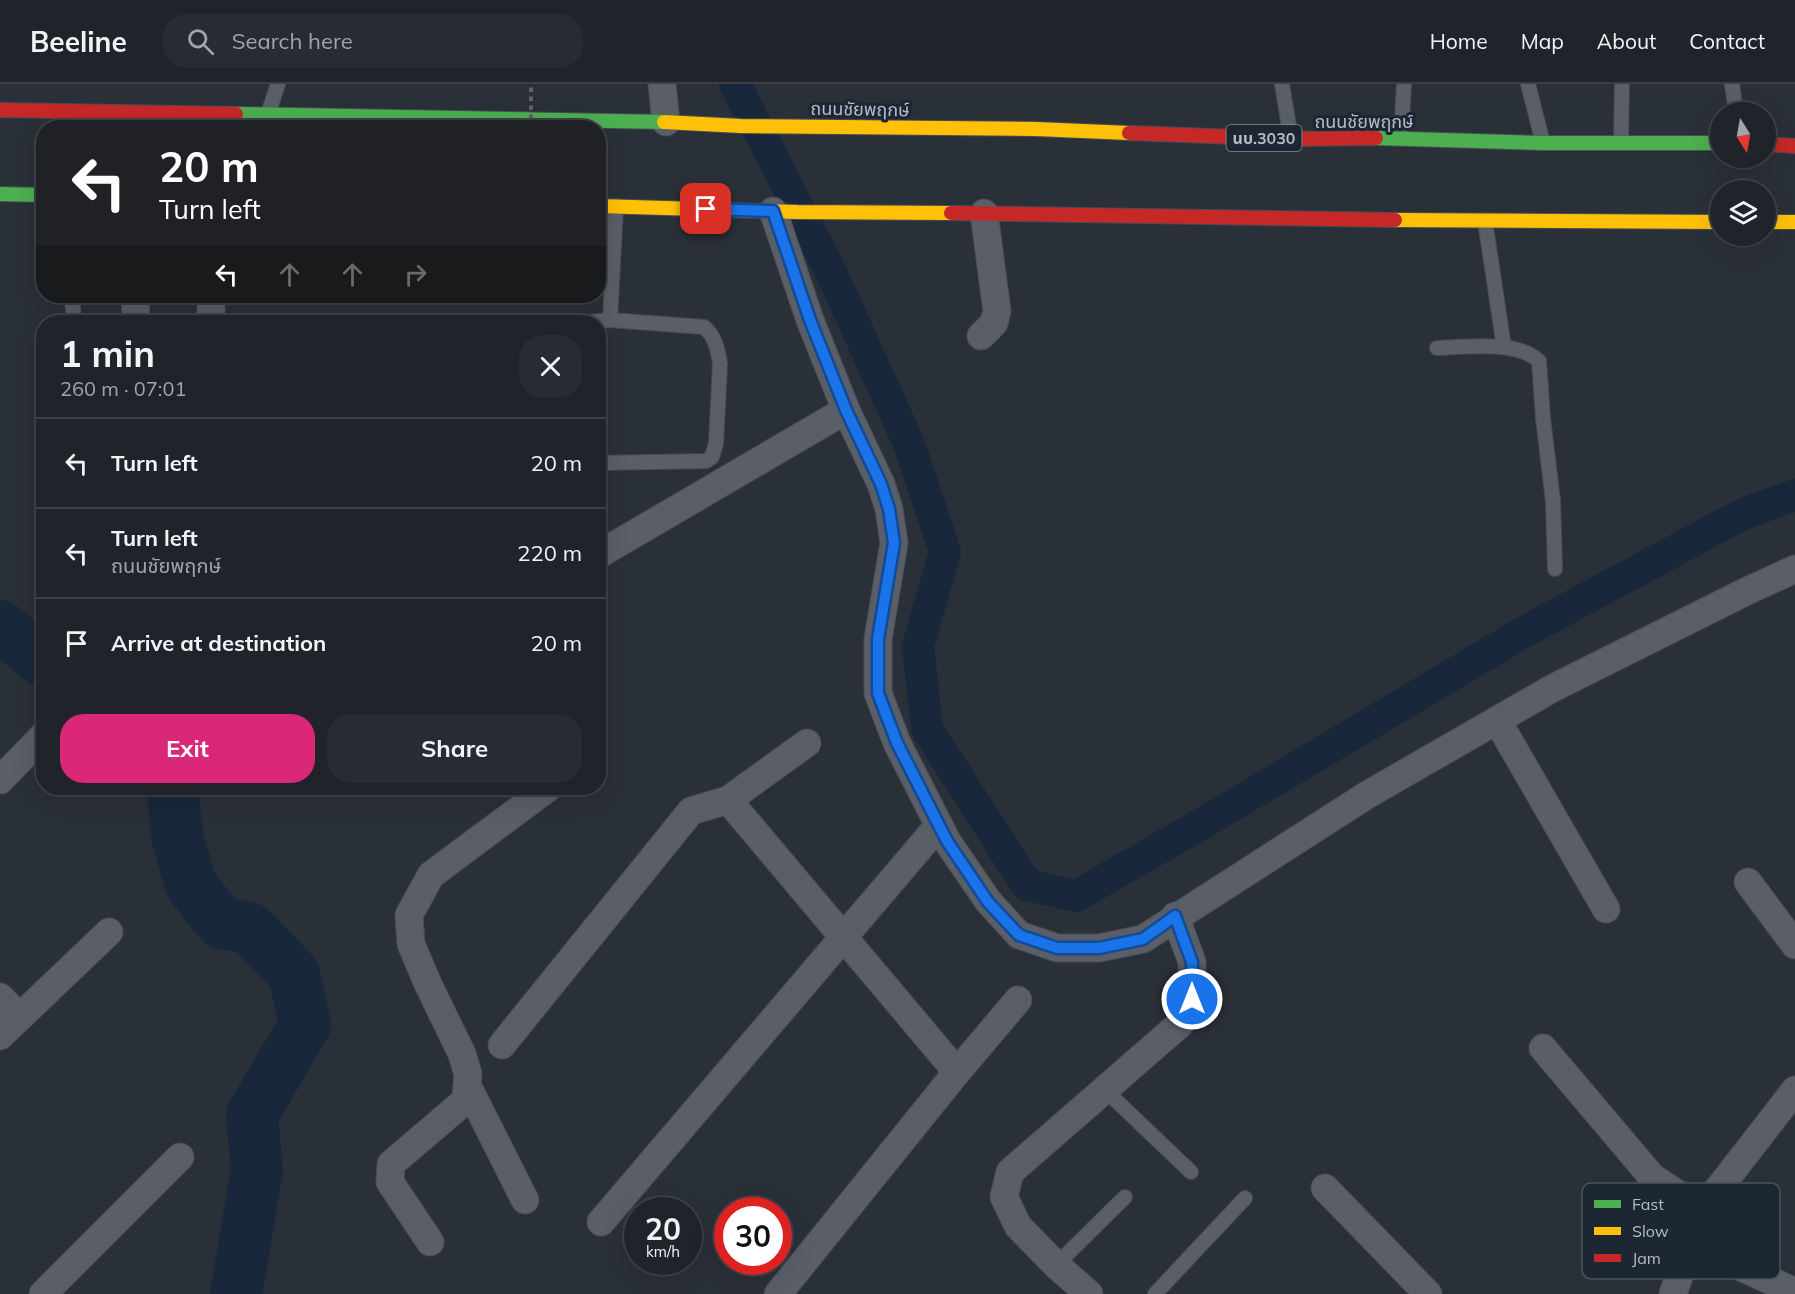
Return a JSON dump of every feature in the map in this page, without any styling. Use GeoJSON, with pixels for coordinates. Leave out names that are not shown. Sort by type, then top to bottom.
{"type":"FeatureCollection","features":[{"type":"Feature","properties":{"kind":"main road","name":"ถนนชัยพฤกษ์"},"geometry":{"type":"LineString","coordinates":[[0,110],[566,120]]}},
{"type":"Feature","properties":{"kind":"main road","name":"ถนนชัยพฤกษ์"},"geometry":{"type":"LineString","coordinates":[[606,121],[741,126],[1036,129],[1291,139],[1401,138],[1543,143],[1710,143]]}},
{"type":"Feature","properties":{"kind":"main road"},"geometry":{"type":"LineString","coordinates":[[1776,145],[1795,146]]}},
{"type":"Feature","properties":{"kind":"main road"},"geometry":{"type":"LineString","coordinates":[[0,194],[36,195]]}},
{"type":"Feature","properties":{"kind":"main road"},"geometry":{"type":"LineString","coordinates":[[606,206],[785,212],[1710,222]]}},
{"type":"Feature","properties":{"kind":"main road"},"geometry":{"type":"LineString","coordinates":[[1776,222],[1795,222]]}},
{"type":"Feature","properties":{"kind":"street"},"geometry":{"type":"LineString","coordinates":[[662,84],[666,122]]}},
{"type":"Feature","properties":{"kind":"street"},"geometry":{"type":"LineString","coordinates":[[785,212],[810,320],[846,410],[881,484],[889,509],[894,543],[878,639],[878,693],[897,743],[947,841],[988,902],[1019,935],[1057,948],[1099,948],[1143,939],[1175,916],[1367,795],[1553,687],[1795,569]]}},
{"type":"Feature","properties":{"kind":"street"},"geometry":{"type":"LineString","coordinates":[[981,336],[994,323],[997,311],[984,213]]}},
{"type":"Feature","properties":{"kind":"street"},"geometry":{"type":"LineString","coordinates":[[606,550],[846,410]]}},
{"type":"Feature","properties":{"kind":"street"},"geometry":{"type":"LineString","coordinates":[[1497,720],[1606,909]]}},
{"type":"Feature","properties":{"kind":"street"},"geometry":{"type":"LineString","coordinates":[[0,780],[36,742]]}},
{"type":"Feature","properties":{"kind":"street"},"geometry":{"type":"LineString","coordinates":[[502,1045],[691,811],[728,800],[807,743]]}},
{"type":"Feature","properties":{"kind":"street"},"geometry":{"type":"LineString","coordinates":[[430,1242],[390,1182],[391,1164],[466,1100],[468,1074],[462,1054],[411,944],[409,915],[431,875],[539,795]]}},
{"type":"Feature","properties":{"kind":"street"},"geometry":{"type":"LineString","coordinates":[[728,800],[957,1072]]}},
{"type":"Feature","properties":{"kind":"street"},"geometry":{"type":"LineString","coordinates":[[601,1222],[939,825]]}},
{"type":"Feature","properties":{"kind":"street"},"geometry":{"type":"LineString","coordinates":[[1748,882],[1795,945]]}},
{"type":"Feature","properties":{"kind":"street"},"geometry":{"type":"LineString","coordinates":[[1089,1294],[1056,1265],[1018,1226],[1004,1197],[1010,1172],[1180,1024],[1192,999],[1192,962],[1175,916]]}},
{"type":"Feature","properties":{"kind":"street"},"geometry":{"type":"LineString","coordinates":[[0,1036],[109,932]]}},
{"type":"Feature","properties":{"kind":"street"},"geometry":{"type":"LineString","coordinates":[[0,997],[20,1017]]}},
{"type":"Feature","properties":{"kind":"street"},"geometry":{"type":"LineString","coordinates":[[778,1294],[1018,1000]]}},
{"type":"Feature","properties":{"kind":"street"},"geometry":{"type":"LineString","coordinates":[[1543,1048],[1652,1177],[1661,1183]]}},
{"type":"Feature","properties":{"kind":"street"},"geometry":{"type":"LineString","coordinates":[[467,1085],[525,1200]]}},
{"type":"Feature","properties":{"kind":"street"},"geometry":{"type":"LineString","coordinates":[[1723,1183],[1795,1090]]}},
{"type":"Feature","properties":{"kind":"street"},"geometry":{"type":"LineString","coordinates":[[44,1294],[180,1157]]}},
{"type":"Feature","properties":{"kind":"street"},"geometry":{"type":"LineString","coordinates":[[1325,1188],[1428,1294]]}},
{"type":"Feature","properties":{"kind":"street"},"geometry":{"type":"LineString","coordinates":[[1673,1294],[1678,1279]]}},
{"type":"Feature","properties":{"kind":"street"},"geometry":{"type":"LineString","coordinates":[[1767,1279],[1795,1292]]}},
{"type":"Feature","properties":{"kind":"lane"},"geometry":{"type":"LineString","coordinates":[[268,114],[278,84]]}},
{"type":"Feature","properties":{"kind":"lane"},"geometry":{"type":"LineString","coordinates":[[1282,84],[1291,139]]}},
{"type":"Feature","properties":{"kind":"lane"},"geometry":{"type":"LineString","coordinates":[[1401,138],[1404,84]]}},
{"type":"Feature","properties":{"kind":"lane"},"geometry":{"type":"LineString","coordinates":[[1528,84],[1543,143]]}},
{"type":"Feature","properties":{"kind":"lane"},"geometry":{"type":"LineString","coordinates":[[1621,142],[1622,84]]}},
{"type":"Feature","properties":{"kind":"lane"},"geometry":{"type":"LineString","coordinates":[[1732,84],[1735,102]]}},
{"type":"Feature","properties":{"kind":"lane"},"geometry":{"type":"LineString","coordinates":[[610,320],[616,206]]}},
{"type":"Feature","properties":{"kind":"lane"},"geometry":{"type":"LineString","coordinates":[[1485,221],[1504,347]]}},
{"type":"Feature","properties":{"kind":"lane"},"geometry":{"type":"LineString","coordinates":[[606,320],[704,327],[711,333],[720,363],[716,443],[712,457],[706,461],[606,463]]}},
{"type":"Feature","properties":{"kind":"lane"},"geometry":{"type":"LineString","coordinates":[[1437,348],[1504,347],[1521,350],[1539,361],[1553,501],[1555,569]]}},
{"type":"Feature","properties":{"kind":"lane"},"geometry":{"type":"LineString","coordinates":[[1105,1090],[1191,1172]]}},
{"type":"Feature","properties":{"kind":"lane"},"geometry":{"type":"LineString","coordinates":[[1056,1265],[1125,1197]]}},
{"type":"Feature","properties":{"kind":"lane"},"geometry":{"type":"LineString","coordinates":[[1155,1294],[1245,1198]]}},
{"type":"Feature","properties":{"kind":"path"},"geometry":{"type":"LineString","coordinates":[[531,84],[531,120]]}},
{"type":"Feature","properties":{"kind":"waterway"},"geometry":{"type":"LineString","coordinates":[[735,84],[831,272],[909,444],[945,552],[918,646],[927,729],[1027,885],[1076,896],[1524,632],[1743,514],[1795,495]]}},
{"type":"Feature","properties":{"kind":"waterway"},"geometry":{"type":"LineString","coordinates":[[0,626],[36,655]]}},
{"type":"Feature","properties":{"kind":"waterway"},"geometry":{"type":"LineString","coordinates":[[173,795],[178,840],[191,885],[221,923],[250,928],[294,974],[305,1025],[252,1115],[257,1170],[236,1294]]}},
{"type":"Feature","properties":{"kind":"traffic: fast"},"geometry":{"type":"LineString","coordinates":[[236,114],[557,120]]}},
{"type":"Feature","properties":{"kind":"traffic: fast"},"geometry":{"type":"LineString","coordinates":[[606,121],[664,122]]}},
{"type":"Feature","properties":{"kind":"traffic: fast"},"geometry":{"type":"LineString","coordinates":[[1376,138],[1543,143],[1710,143]]}},
{"type":"Feature","properties":{"kind":"traffic: fast"},"geometry":{"type":"LineString","coordinates":[[0,194],[36,195]]}},
{"type":"Feature","properties":{"kind":"traffic: slow"},"geometry":{"type":"LineString","coordinates":[[664,122],[741,126],[1036,129],[1129,133]]}},
{"type":"Feature","properties":{"kind":"traffic: slow"},"geometry":{"type":"LineString","coordinates":[[606,206],[798,212],[951,213]]}},
{"type":"Feature","properties":{"kind":"traffic: slow"},"geometry":{"type":"LineString","coordinates":[[1395,220],[1710,222]]}},
{"type":"Feature","properties":{"kind":"traffic: slow"},"geometry":{"type":"LineString","coordinates":[[1776,222],[1795,222]]}},
{"type":"Feature","properties":{"kind":"traffic: jam"},"geometry":{"type":"LineString","coordinates":[[0,110],[236,114]]}},
{"type":"Feature","properties":{"kind":"traffic: jam"},"geometry":{"type":"LineString","coordinates":[[1129,133],[1291,139],[1376,138]]}},
{"type":"Feature","properties":{"kind":"traffic: jam"},"geometry":{"type":"LineString","coordinates":[[1776,145],[1795,146]]}},
{"type":"Feature","properties":{"kind":"traffic: jam"},"geometry":{"type":"LineString","coordinates":[[951,213],[1395,220]]}},
{"type":"Feature","properties":{"kind":"route"},"geometry":{"type":"LineString","coordinates":[[706,209],[773,211],[810,320],[846,410],[881,484],[889,509],[894,543],[878,639],[878,693],[897,743],[947,841],[988,902],[1019,935],[1057,948],[1099,948],[1143,939],[1175,916],[1192,962],[1192,999]]}}]}
